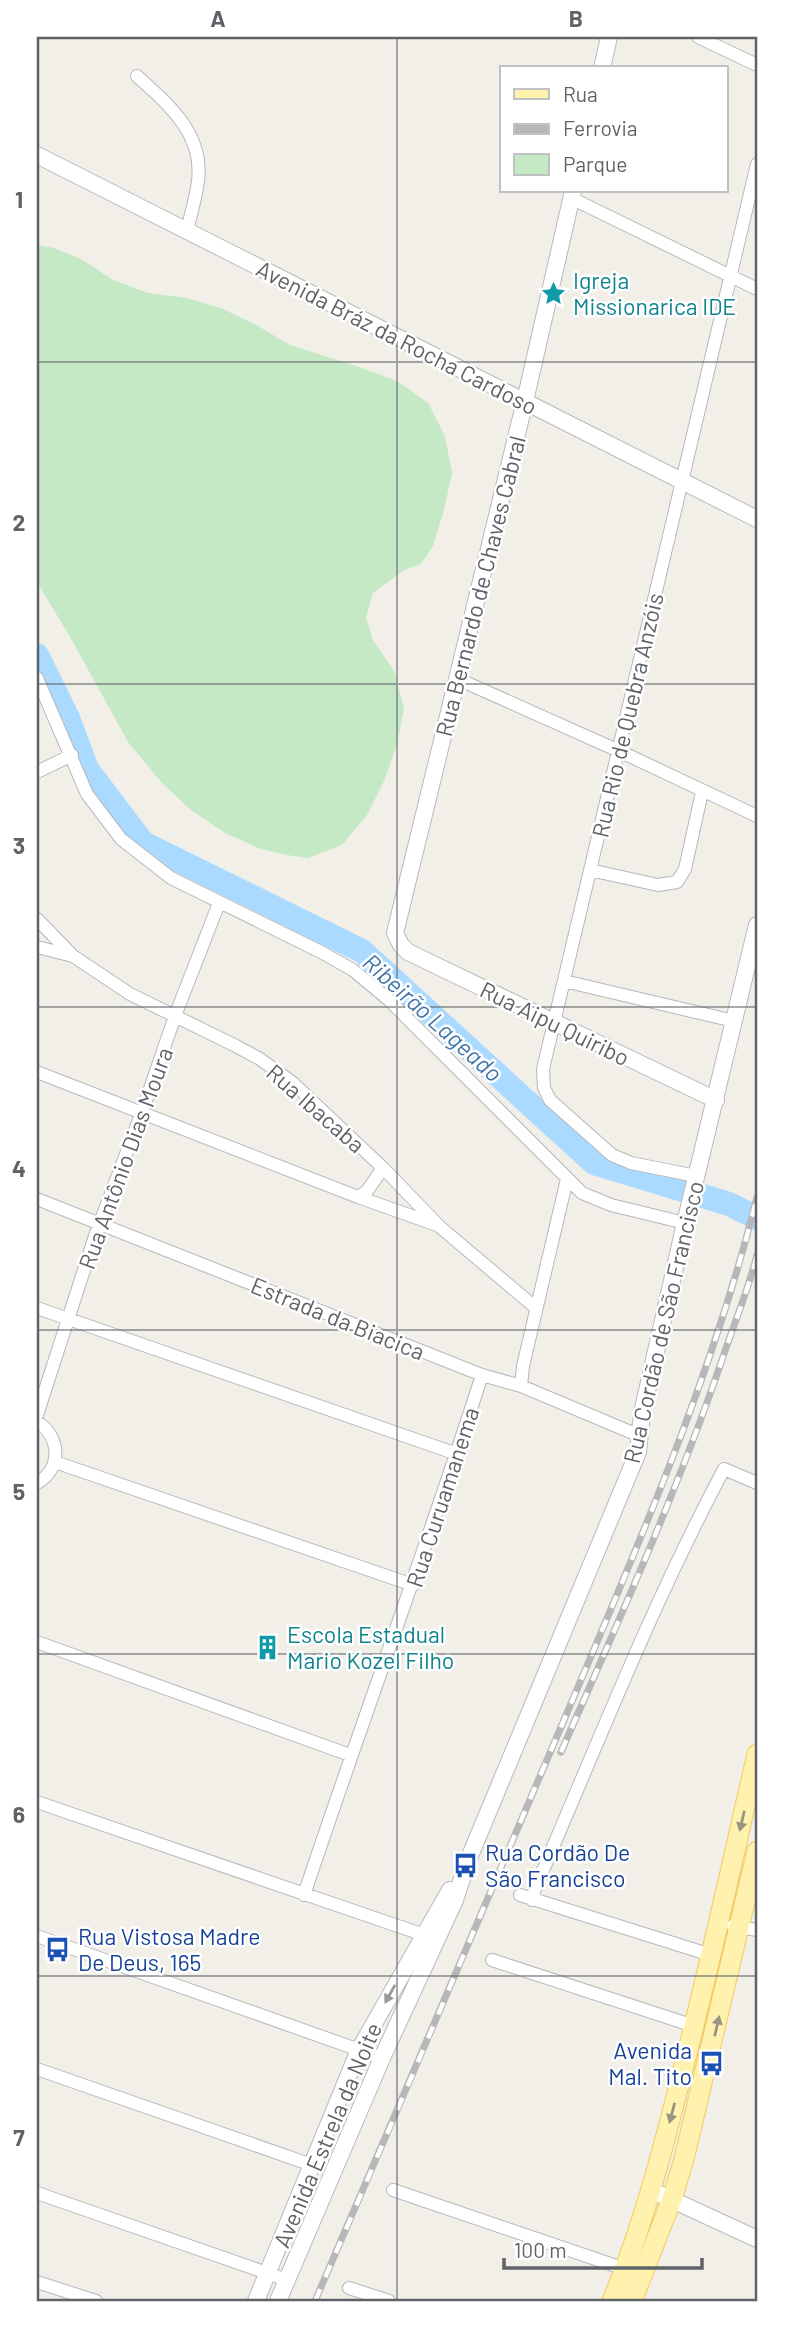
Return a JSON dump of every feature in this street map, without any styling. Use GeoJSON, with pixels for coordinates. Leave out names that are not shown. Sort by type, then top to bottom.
{"type":"FeatureCollection","features":[{"type":"Feature","properties":{"kind":"main road"},"geometry":{"type":"LineString","coordinates":[[612,2301],[652,2190],[719,1923],[757,1754]]}},
{"type":"Feature","properties":{"kind":"main road"},"geometry":{"type":"LineString","coordinates":[[632,2301],[672,2199],[749,1929],[757,1850]]}},
{"type":"Feature","properties":{"kind":"street"},"geometry":{"type":"LineString","coordinates":[[602,66],[609,37]]}},
{"type":"Feature","properties":{"kind":"street"},"geometry":{"type":"LineString","coordinates":[[698,37],[757,65]]}},
{"type":"Feature","properties":{"kind":"street"},"geometry":{"type":"LineString","coordinates":[[137,76],[166,102],[187,126],[198,152],[198,180],[187,230]]}},
{"type":"Feature","properties":{"kind":"street","name":"Avenida Bráz da Rocha Cardoso"},"geometry":{"type":"LineString","coordinates":[[37,155],[757,519]]}},
{"type":"Feature","properties":{"kind":"street","name":"Rua Rio de Quebra Anzóis"},"geometry":{"type":"LineString","coordinates":[[695,1181],[612,1155],[550,1100],[544,1088],[543,1069],[757,164]]}},
{"type":"Feature","properties":{"kind":"street"},"geometry":{"type":"LineString","coordinates":[[572,195],[757,289]]}},
{"type":"Feature","properties":{"kind":"street","name":"Rua Bernardo de Chaves Cabral"},"geometry":{"type":"LineString","coordinates":[[398,940],[396,927],[525,401],[572,195]]}},
{"type":"Feature","properties":{"kind":"street"},"geometry":{"type":"LineString","coordinates":[[37,678],[88,794],[121,839],[171,878],[321,952],[353,971],[389,1000],[582,1193],[594,1199],[686,1217]]}},
{"type":"Feature","properties":{"kind":"street"},"geometry":{"type":"LineString","coordinates":[[458,679],[757,816]]}},
{"type":"Feature","properties":{"kind":"street"},"geometry":{"type":"LineString","coordinates":[[37,772],[72,755]]}},
{"type":"Feature","properties":{"kind":"street"},"geometry":{"type":"LineString","coordinates":[[590,870],[658,885],[677,882],[685,869],[702,792]]}},
{"type":"Feature","properties":{"kind":"street","name":"Rua Antônio Dias Moura"},"geometry":{"type":"LineString","coordinates":[[37,1415],[99,1224],[219,903]]}},
{"type":"Feature","properties":{"kind":"street","name":"Rua Cordão de São Francisco"},"geometry":{"type":"LineString","coordinates":[[430,1937],[467,1863],[638,1452],[644,1402],[757,925]]}},
{"type":"Feature","properties":{"kind":"street","name":"Rua Ibacaba"},"geometry":{"type":"LineString","coordinates":[[39,927],[74,956],[130,994],[260,1059],[293,1083],[383,1168],[440,1227],[536,1308]]}},
{"type":"Feature","properties":{"kind":"street","name":"Rua Aipu Quiribo"},"geometry":{"type":"LineString","coordinates":[[398,940],[408,952],[716,1100]]}},
{"type":"Feature","properties":{"kind":"street"},"geometry":{"type":"LineString","coordinates":[[37,947],[74,956]]}},
{"type":"Feature","properties":{"kind":"street"},"geometry":{"type":"LineString","coordinates":[[564,981],[734,1021]]}},
{"type":"Feature","properties":{"kind":"street"},"geometry":{"type":"LineString","coordinates":[[37,1072],[440,1227]]}},
{"type":"Feature","properties":{"kind":"street"},"geometry":{"type":"LineString","coordinates":[[358,1197],[374,1183],[383,1168]]}},
{"type":"Feature","properties":{"kind":"street"},"geometry":{"type":"LineString","coordinates":[[521,1386],[523,1366],[567,1179]]}},
{"type":"Feature","properties":{"kind":"street","name":"Estrada da Biacica"},"geometry":{"type":"LineString","coordinates":[[37,1199],[482,1376],[521,1386],[640,1436]]}},
{"type":"Feature","properties":{"kind":"street"},"geometry":{"type":"LineString","coordinates":[[37,1308],[457,1454]]}},
{"type":"Feature","properties":{"kind":"street","name":"Rua Curuamanema"},"geometry":{"type":"LineString","coordinates":[[304,1895],[413,1585],[482,1376]]}},
{"type":"Feature","properties":{"kind":"street"},"geometry":{"type":"LineString","coordinates":[[37,1422],[50,1433],[54,1442],[55,1462],[50,1472],[37,1483]]}},
{"type":"Feature","properties":{"kind":"street"},"geometry":{"type":"LineString","coordinates":[[55,1462],[413,1585]]}},
{"type":"Feature","properties":{"kind":"street"},"geometry":{"type":"LineString","coordinates":[[711,1955],[526,1898],[535,1889],[696,1521],[724,1469],[757,1483]]}},
{"type":"Feature","properties":{"kind":"street"},"geometry":{"type":"LineString","coordinates":[[37,1642],[351,1755]]}},
{"type":"Feature","properties":{"kind":"street"},"geometry":{"type":"LineString","coordinates":[[37,1802],[430,1937]]}},
{"type":"Feature","properties":{"kind":"street"},"geometry":{"type":"LineString","coordinates":[[719,1923],[749,1929]]}},
{"type":"Feature","properties":{"kind":"street"},"geometry":{"type":"LineString","coordinates":[[37,1936],[382,2058]]}},
{"type":"Feature","properties":{"kind":"street","name":"Avenida Estrela da Noite"},"geometry":{"type":"LineString","coordinates":[[256,2301],[359,2050],[430,1937]]}},
{"type":"Feature","properties":{"kind":"street","name":"Avenida Estrela da Noite"},"geometry":{"type":"LineString","coordinates":[[278,2301],[382,2058],[430,1937]]}},
{"type":"Feature","properties":{"kind":"street"},"geometry":{"type":"LineString","coordinates":[[492,1961],[694,2026]]}},
{"type":"Feature","properties":{"kind":"street"},"geometry":{"type":"LineString","coordinates":[[37,2069],[312,2165]]}},
{"type":"Feature","properties":{"kind":"street"},"geometry":{"type":"LineString","coordinates":[[393,2190],[625,2269]]}},
{"type":"Feature","properties":{"kind":"street"},"geometry":{"type":"LineString","coordinates":[[652,2190],[757,2239]]}},
{"type":"Feature","properties":{"kind":"street"},"geometry":{"type":"LineString","coordinates":[[37,2193],[286,2280]]}},
{"type":"Feature","properties":{"kind":"street"},"geometry":{"type":"LineString","coordinates":[[37,2282],[96,2301]]}},
{"type":"Feature","properties":{"kind":"street"},"geometry":{"type":"LineString","coordinates":[[349,2288],[389,2301]]}},
{"type":"Feature","properties":{"kind":"green space"},"geometry":{"type":"Polygon","coordinates":[[[37,245],[54,248],[81,259],[113,280],[148,293],[187,298],[223,309],[290,345],[397,381],[428,403],[445,436],[452,473],[433,546],[421,564],[404,570],[373,593],[366,618],[373,640],[394,671],[404,708],[397,745],[384,781],[367,815],[342,845],[308,858],[261,849],[225,833],[191,810],[162,783],[128,742],[37,582],[37,245]]]}},
{"type":"Feature","properties":{"kind":"waterway","name":"Ribeirão Lageado"},"geometry":{"type":"LineString","coordinates":[[37,655],[68,718],[87,769],[143,843],[362,951],[594,1163],[729,1204],[757,1218]]}},
{"type":"Feature","properties":{"kind":"railway"},"geometry":{"type":"LineString","coordinates":[[315,2301],[647,1523],[719,1329],[757,1197]]}},
{"type":"Feature","properties":{"kind":"railway"},"geometry":{"type":"LineString","coordinates":[[561,1752],[648,1553],[688,1453],[757,1255]]}},
{"type":"Feature","properties":{"kind":"place","name":"Igreja Missionarica IDE"},"geometry":{"type":"Point","coordinates":[553,293]}},
{"type":"Feature","properties":{"kind":"place","name":"Escola Estadual Mario Kozel Filho"},"geometry":{"type":"Point","coordinates":[267,1647]}},
{"type":"Feature","properties":{"kind":"place","name":"Rua Cordão De São Francisco"},"geometry":{"type":"Point","coordinates":[465,1865]}},
{"type":"Feature","properties":{"kind":"place","name":"Rua Vistosa Madre De Deus, 165"},"geometry":{"type":"Point","coordinates":[58,1949]}},
{"type":"Feature","properties":{"kind":"place","name":"Avenida Mal. Tito"},"geometry":{"type":"Point","coordinates":[712,2063]}}]}
